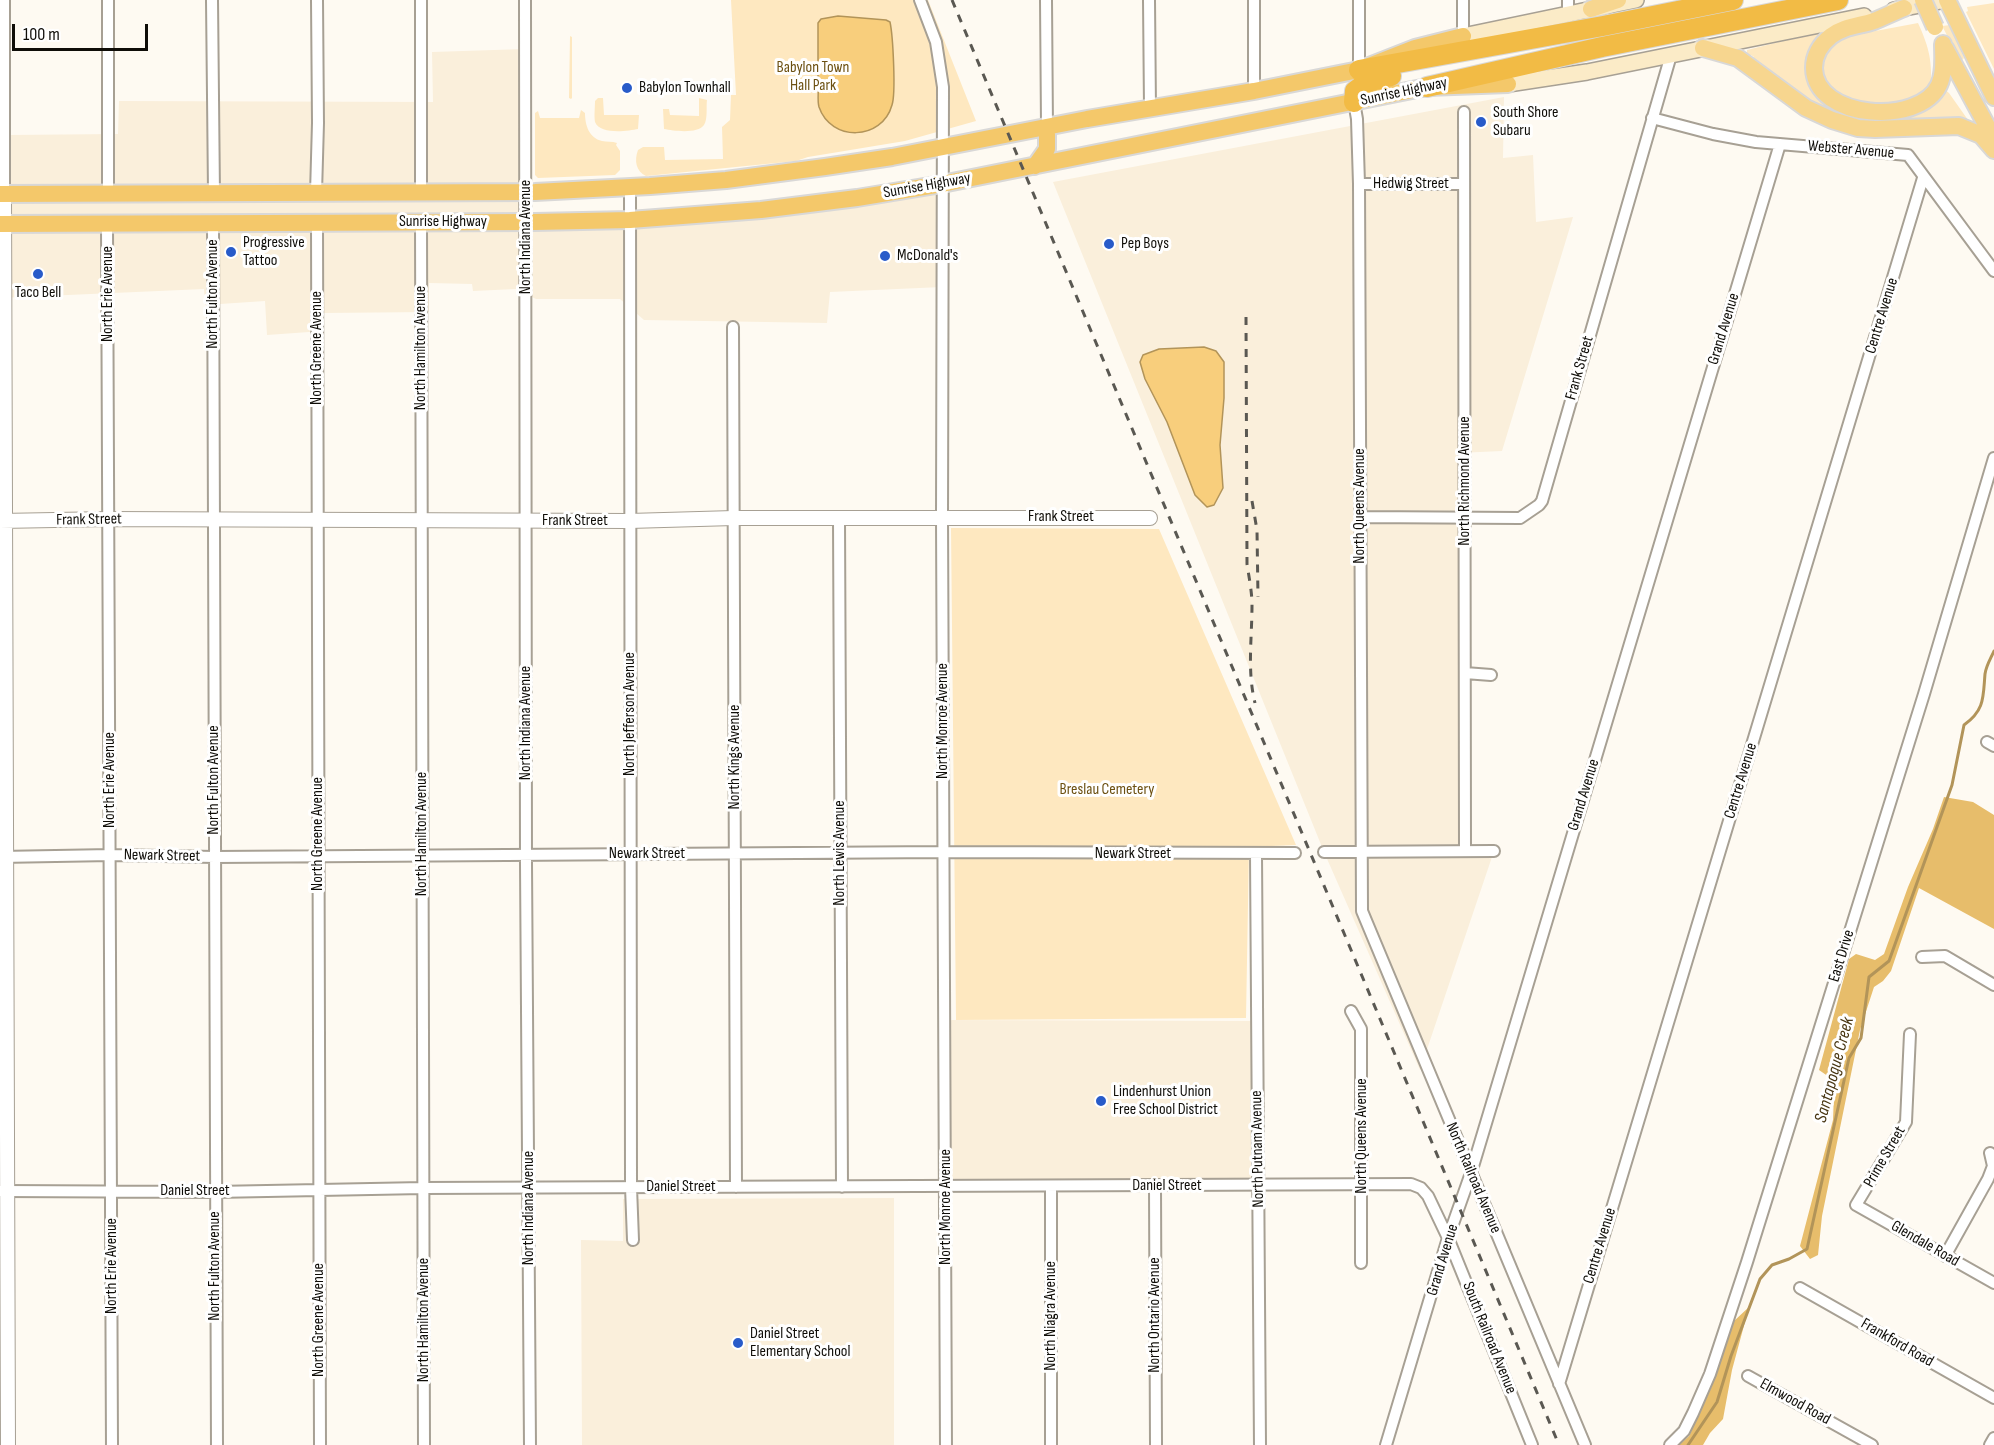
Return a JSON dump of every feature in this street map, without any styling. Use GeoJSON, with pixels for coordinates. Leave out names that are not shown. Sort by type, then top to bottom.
{"type":"FeatureCollection","features":[{"type":"Feature","properties":{"kind":"highway","name":"Sunrise Highway"},"geometry":{"type":"LineString","coordinates":[[2,194],[526,192],[630,187],[781,173],[942,147],[1254,91],[1733,0]]}},
{"type":"Feature","properties":{"kind":"highway","name":"Sunrise Highway"},"geometry":{"type":"LineString","coordinates":[[2,224],[630,220],[773,209],[942,184],[1035,166],[1427,87],[1602,47],[1838,0]]}},
{"type":"Feature","properties":{"kind":"highway"},"geometry":{"type":"LineString","coordinates":[[1359,70],[1415,48],[1463,36]]}},
{"type":"Feature","properties":{"kind":"highway"},"geometry":{"type":"LineString","coordinates":[[1354,102],[1355,91],[1367,82],[1455,63],[1511,41]]}},
{"type":"Feature","properties":{"kind":"highway"},"geometry":{"type":"LineString","coordinates":[[1427,87],[1508,84]]}},
{"type":"Feature","properties":{"kind":"highway"},"geometry":{"type":"LineString","coordinates":[[1035,166],[1047,149],[1047,127]]}},
{"type":"Feature","properties":{"kind":"main road"},"geometry":{"type":"LineString","coordinates":[[1591,9],[1618,0]]}},
{"type":"Feature","properties":{"kind":"main road"},"geometry":{"type":"LineString","coordinates":[[1463,36],[1568,7],[1591,9],[1636,0]]}},
{"type":"Feature","properties":{"kind":"main road"},"geometry":{"type":"LineString","coordinates":[[1923,0],[1943,44],[1994,139]]}},
{"type":"Feature","properties":{"kind":"main road"},"geometry":{"type":"LineString","coordinates":[[1508,84],[1555,78],[1946,0],[1994,97]]}},
{"type":"Feature","properties":{"kind":"main road"},"geometry":{"type":"LineString","coordinates":[[1904,8],[1872,21],[1842,29],[1825,41],[1817,54],[1814,69],[1818,84],[1828,96],[1839,104],[1864,110],[1897,110],[1919,105],[1934,94],[1942,79],[1943,44]]}},
{"type":"Feature","properties":{"kind":"main road"},"geometry":{"type":"LineString","coordinates":[[1965,39],[1994,80]]}},
{"type":"Feature","properties":{"kind":"main road"},"geometry":{"type":"LineString","coordinates":[[1703,48],[1738,58],[1806,108],[1832,120],[1858,128],[1875,129],[1959,126],[1981,135],[1994,150]]}},
{"type":"Feature","properties":{"kind":"street"},"geometry":{"type":"LineString","coordinates":[[4,0],[2,521],[4,1191],[8,1445]]}},
{"type":"Feature","properties":{"kind":"street"},"geometry":{"type":"LineString","coordinates":[[108,0],[108,193]]}},
{"type":"Feature","properties":{"kind":"street"},"geometry":{"type":"LineString","coordinates":[[212,0],[214,193]]}},
{"type":"Feature","properties":{"kind":"street"},"geometry":{"type":"LineString","coordinates":[[316,193],[317,0]]}},
{"type":"Feature","properties":{"kind":"street"},"geometry":{"type":"LineString","coordinates":[[421,0],[421,192]]}},
{"type":"Feature","properties":{"kind":"street","name":"North Indiana Avenue"},"geometry":{"type":"LineString","coordinates":[[525,0],[526,855],[530,1445]]}},
{"type":"Feature","properties":{"kind":"street","name":"North Monroe Avenue"},"geometry":{"type":"LineString","coordinates":[[920,0],[936,42],[943,87],[942,518],[946,1445]]}},
{"type":"Feature","properties":{"kind":"street"},"geometry":{"type":"LineString","coordinates":[[1046,0],[1047,127]]}},
{"type":"Feature","properties":{"kind":"street"},"geometry":{"type":"LineString","coordinates":[[1149,0],[1150,108]]}},
{"type":"Feature","properties":{"kind":"street"},"geometry":{"type":"LineString","coordinates":[[1254,0],[1254,91]]}},
{"type":"Feature","properties":{"kind":"street"},"geometry":{"type":"LineString","coordinates":[[1359,0],[1359,70]]}},
{"type":"Feature","properties":{"kind":"street"},"geometry":{"type":"LineString","coordinates":[[1463,0],[1463,36]]}},
{"type":"Feature","properties":{"kind":"street","name":"Frank Street"},"geometry":{"type":"LineString","coordinates":[[1360,517],[1520,518],[1542,501],[1671,55]]}},
{"type":"Feature","properties":{"kind":"street","name":"North Queens Avenue"},"geometry":{"type":"LineString","coordinates":[[1354,102],[1359,184],[1362,911]]}},
{"type":"Feature","properties":{"kind":"street","name":"North Richmond Avenue"},"geometry":{"type":"LineString","coordinates":[[1464,112],[1465,850]]}},
{"type":"Feature","properties":{"kind":"street","name":"Webster Avenue"},"geometry":{"type":"LineString","coordinates":[[1652,118],[1713,134],[1780,144],[1908,155],[1994,271]]}},
{"type":"Feature","properties":{"kind":"street","name":"Grand Avenue"},"geometry":{"type":"LineString","coordinates":[[1386,1445],[1448,1238],[1471,1173],[1780,144]]}},
{"type":"Feature","properties":{"kind":"street","name":"Centre Avenue"},"geometry":{"type":"LineString","coordinates":[[1558,1384],[1923,178]]}},
{"type":"Feature","properties":{"kind":"street","name":"Hedwig Street"},"geometry":{"type":"LineString","coordinates":[[1359,184],[1464,184]]}},
{"type":"Feature","properties":{"kind":"street","name":"North Jefferson Avenue"},"geometry":{"type":"LineString","coordinates":[[630,187],[629,521],[633,1240]]}},
{"type":"Feature","properties":{"kind":"street","name":"North Hamilton Avenue"},"geometry":{"type":"LineString","coordinates":[[421,222],[424,1445]]}},
{"type":"Feature","properties":{"kind":"street","name":"North Fulton Avenue"},"geometry":{"type":"LineString","coordinates":[[213,223],[212,520],[217,1445]]}},
{"type":"Feature","properties":{"kind":"street","name":"North Greene Avenue"},"geometry":{"type":"LineString","coordinates":[[317,223],[320,1445]]}},
{"type":"Feature","properties":{"kind":"street","name":"North Erie Avenue"},"geometry":{"type":"LineString","coordinates":[[107,224],[112,1445]]}},
{"type":"Feature","properties":{"kind":"street","name":"North Kings Avenue"},"geometry":{"type":"LineString","coordinates":[[733,327],[736,1187]]}},
{"type":"Feature","properties":{"kind":"street","name":"East Drive"},"geometry":{"type":"LineString","coordinates":[[1670,1445],[1684,1431],[1698,1403],[1710,1374],[1747,1262],[1924,694],[1994,458]]}},
{"type":"Feature","properties":{"kind":"street","name":"Frank Street"},"geometry":{"type":"LineString","coordinates":[[2,521],[1150,518]]}},
{"type":"Feature","properties":{"kind":"street","name":"North Lewis Avenue"},"geometry":{"type":"LineString","coordinates":[[839,519],[842,1187]]}},
{"type":"Feature","properties":{"kind":"street"},"geometry":{"type":"LineString","coordinates":[[1465,674],[1491,675]]}},
{"type":"Feature","properties":{"kind":"street"},"geometry":{"type":"LineString","coordinates":[[1324,852],[1494,851]]}},
{"type":"Feature","properties":{"kind":"street","name":"Newark Street"},"geometry":{"type":"LineString","coordinates":[[3,857],[944,852],[1295,853]]}},
{"type":"Feature","properties":{"kind":"street","name":"North Putnam Avenue"},"geometry":{"type":"LineString","coordinates":[[1256,854],[1260,1445]]}},
{"type":"Feature","properties":{"kind":"street","name":"North Railroad Avenue"},"geometry":{"type":"LineString","coordinates":[[1362,911],[1585,1445]]}},
{"type":"Feature","properties":{"kind":"street"},"geometry":{"type":"LineString","coordinates":[[1922,957],[1945,957],[1994,985]]}},
{"type":"Feature","properties":{"kind":"street","name":"North Queens Avenue"},"geometry":{"type":"LineString","coordinates":[[1351,1011],[1361,1029],[1362,1263]]}},
{"type":"Feature","properties":{"kind":"street","name":"Prime Street"},"geometry":{"type":"LineString","coordinates":[[1856,1205],[1906,1122],[1910,1034]]}},
{"type":"Feature","properties":{"kind":"street"},"geometry":{"type":"LineString","coordinates":[[1945,1256],[1994,1166],[1990,1153]]}},
{"type":"Feature","properties":{"kind":"street","name":"Daniel Street"},"geometry":{"type":"LineString","coordinates":[[4,1191],[215,1192],[423,1188],[1363,1184]]}},
{"type":"Feature","properties":{"kind":"street","name":"South Railroad Avenue"},"geometry":{"type":"LineString","coordinates":[[1363,1184],[1411,1184],[1421,1188],[1428,1196],[1448,1238],[1533,1445]]}},
{"type":"Feature","properties":{"kind":"street","name":"North Niagra Avenue"},"geometry":{"type":"LineString","coordinates":[[1050,1445],[1051,1186]]}},
{"type":"Feature","properties":{"kind":"street","name":"North Ontario Avenue"},"geometry":{"type":"LineString","coordinates":[[1155,1186],[1156,1445]]}},
{"type":"Feature","properties":{"kind":"street","name":"Glendale Road"},"geometry":{"type":"LineString","coordinates":[[1856,1205],[1994,1283]]}},
{"type":"Feature","properties":{"kind":"street","name":"Frankford Road"},"geometry":{"type":"LineString","coordinates":[[1800,1288],[1994,1398]]}},
{"type":"Feature","properties":{"kind":"street","name":"Elmwood Road"},"geometry":{"type":"LineString","coordinates":[[1748,1376],[1872,1445]]}},
{"type":"Feature","properties":{"kind":"street"},"geometry":{"type":"LineString","coordinates":[[1990,1445],[1994,1438]]}},
{"type":"Feature","properties":{"kind":"shaded area"},"geometry":{"type":"Polygon","coordinates":[[[838,16],[890,22],[894,64],[892,105],[886,117],[868,131],[856,133],[834,127],[819,107],[818,23],[821,19],[838,16]]]}},
{"type":"Feature","properties":{"kind":"shaded area"},"geometry":{"type":"Polygon","coordinates":[[[525,49],[526,222],[630,220],[942,184],[942,287],[830,292],[827,323],[644,320],[620,299],[536,299],[516,289],[473,291],[472,284],[429,283],[429,312],[324,313],[323,331],[267,335],[265,301],[205,305],[204,289],[0,298],[8,135],[118,134],[119,101],[433,102],[432,52],[525,49]]]}},
{"type":"Feature","properties":{"kind":"shaded area"},"geometry":{"type":"Polygon","coordinates":[[[1504,97],[1503,158],[1533,155],[1536,222],[1573,217],[1502,451],[1458,453],[1460,856],[1494,851],[1420,1070],[1324,852],[1053,182],[1504,97]]]}},
{"type":"Feature","properties":{"kind":"shaded area"},"geometry":{"type":"Polygon","coordinates":[[[1204,347],[1216,351],[1224,362],[1220,445],[1223,488],[1214,505],[1207,507],[1195,495],[1167,422],[1145,379],[1140,362],[1143,355],[1159,349],[1204,347]]]}},
{"type":"Feature","properties":{"kind":"shaded area"},"geometry":{"type":"Polygon","coordinates":[[[1944,797],[1973,802],[1994,815],[1994,929],[1919,888],[1891,971],[1874,987],[1860,1030],[1822,1216],[1818,1255],[1810,1259],[1800,1246],[1833,1120],[1832,1079],[1819,1070],[1849,959],[1856,954],[1875,960],[1884,954],[1944,797]]]}},
{"type":"Feature","properties":{"kind":"shaded area","name":"Lindenhurst Union Free School District"},"geometry":{"type":"Polygon","coordinates":[[[945,1020],[1256,1021],[1258,1185],[946,1186],[945,1020]]]}},
{"type":"Feature","properties":{"kind":"shaded area","name":"Daniel Street Elementary School"},"geometry":{"type":"Polygon","coordinates":[[[894,1198],[894,1445],[582,1445],[581,1240],[623,1241],[623,1199],[894,1198]]]}},
{"type":"Feature","properties":{"kind":"shaded area"},"geometry":{"type":"Polygon","coordinates":[[[1749,1307],[1732,1370],[1723,1419],[1703,1445],[1679,1445],[1689,1436],[1711,1388],[1734,1321],[1749,1307]]]}},
{"type":"Feature","properties":{"kind":"green space","name":"Babylon Town Hall Park"},"geometry":{"type":"Polygon","coordinates":[[[731,0],[928,0],[976,121],[905,141],[796,161],[646,176],[640,171],[636,162],[638,150],[643,147],[664,147],[665,160],[723,159],[722,127],[730,120],[731,95],[736,95],[731,0]]]}},
{"type":"Feature","properties":{"kind":"green space"},"geometry":{"type":"Polygon","coordinates":[[[1994,3],[1994,69],[1966,12],[1967,7],[1994,3]]]}},
{"type":"Feature","properties":{"kind":"green space"},"geometry":{"type":"Polygon","coordinates":[[[1918,23],[1929,52],[1931,83],[1918,96],[1895,103],[1873,104],[1852,100],[1829,87],[1824,75],[1824,62],[1835,43],[1854,35],[1918,23]]]}},
{"type":"Feature","properties":{"kind":"green space"},"geometry":{"type":"Polygon","coordinates":[[[1950,25],[1964,58],[1961,61],[1942,26],[1950,25]]]}},
{"type":"Feature","properties":{"kind":"green space"},"geometry":{"type":"Polygon","coordinates":[[[1823,31],[1824,36],[1812,86],[1823,102],[1840,111],[1860,116],[1943,88],[1973,127],[1851,122],[1815,107],[1753,62],[1754,57],[1751,55],[1747,59],[1747,50],[1823,31]]]}},
{"type":"Feature","properties":{"kind":"green space"},"geometry":{"type":"Polygon","coordinates":[[[570,36],[572,37],[571,99],[569,98],[570,36]]]}},
{"type":"Feature","properties":{"kind":"green space"},"geometry":{"type":"Polygon","coordinates":[[[603,98],[604,115],[639,115],[638,129],[615,131],[598,126],[595,122],[595,101],[603,98]]]}},
{"type":"Feature","properties":{"kind":"green space"},"geometry":{"type":"Polygon","coordinates":[[[699,98],[707,100],[706,120],[701,128],[685,131],[664,129],[663,109],[669,109],[670,115],[699,116],[699,98]]]}},
{"type":"Feature","properties":{"kind":"green space"},"geometry":{"type":"Polygon","coordinates":[[[581,110],[585,113],[587,126],[594,137],[602,141],[617,143],[620,151],[620,170],[615,175],[538,178],[535,175],[535,113],[538,111],[540,118],[579,118],[581,110]]]}},
{"type":"Feature","properties":{"kind":"green space","name":"Breslau Cemetery"},"geometry":{"type":"Polygon","coordinates":[[[951,528],[1159,529],[1296,845],[1249,847],[1246,1018],[956,1020],[951,528]]]}},
{"type":"Feature","properties":{"kind":"waterway","name":"Santapogue Creek"},"geometry":{"type":"LineString","coordinates":[[1688,1445],[1717,1402],[1731,1356],[1760,1279],[1772,1265],[1807,1249],[1849,1058],[1861,1038],[1869,977],[1889,961],[1952,785],[1964,725],[1976,714],[1982,702],[1987,665],[1994,651]]}},
{"type":"Feature","properties":{"kind":"railway"},"geometry":{"type":"LineString","coordinates":[[952,0],[1559,1445]]}},
{"type":"Feature","properties":{"kind":"railway"},"geometry":{"type":"LineString","coordinates":[[1246,317],[1247,564],[1252,600],[1251,667],[1255,703]]}},
{"type":"Feature","properties":{"kind":"railway"},"geometry":{"type":"LineString","coordinates":[[1252,501],[1257,530],[1258,597]]}},
{"type":"Feature","properties":{"kind":"place","name":"Babylon Townhall"},"geometry":{"type":"Point","coordinates":[627,88]}},
{"type":"Feature","properties":{"kind":"place","name":"South Shore Subaru"},"geometry":{"type":"Point","coordinates":[1481,122]}},
{"type":"Feature","properties":{"kind":"place","name":"Pep Boys"},"geometry":{"type":"Point","coordinates":[1109,244]}},
{"type":"Feature","properties":{"kind":"place","name":"Progressive Tattoo"},"geometry":{"type":"Point","coordinates":[231,252]}},
{"type":"Feature","properties":{"kind":"place","name":"McDonald's"},"geometry":{"type":"Point","coordinates":[885,256]}},
{"type":"Feature","properties":{"kind":"place","name":"Taco Bell"},"geometry":{"type":"Point","coordinates":[38,274]}},
{"type":"Feature","properties":{"kind":"place","name":"Lindenhurst Union Free School District"},"geometry":{"type":"Point","coordinates":[1101,1101]}},
{"type":"Feature","properties":{"kind":"place","name":"Daniel Street Elementary School"},"geometry":{"type":"Point","coordinates":[738,1343]}}]}
